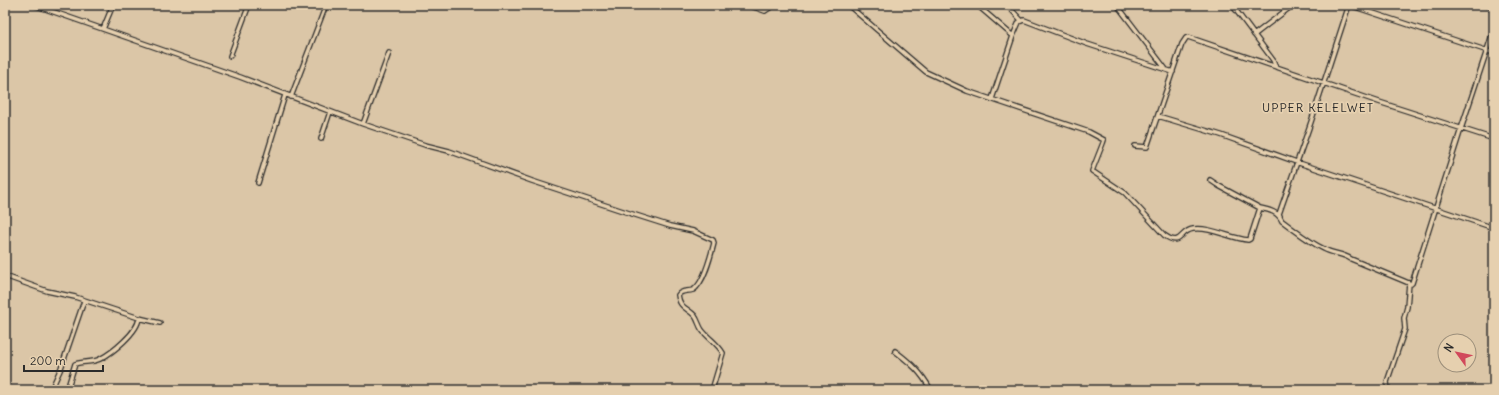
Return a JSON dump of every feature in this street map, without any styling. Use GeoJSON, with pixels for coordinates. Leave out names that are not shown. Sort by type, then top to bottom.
{"type":"FeatureCollection","features":[{"type":"Feature","properties":{"kind":"street"},"geometry":{"type":"LineString","coordinates":[[34,5],[363,124],[425,145],[449,151],[532,181],[611,207],[670,226],[693,231],[713,240],[714,243],[701,282],[692,290],[679,293],[678,295],[682,306],[695,316],[702,330],[721,349],[723,353],[712,390]]}},
{"type":"Feature","properties":{"kind":"street"},"geometry":{"type":"LineString","coordinates":[[103,29],[112,5]]}},
{"type":"Feature","properties":{"kind":"street"},"geometry":{"type":"LineString","coordinates":[[230,56],[249,5]]}},
{"type":"Feature","properties":{"kind":"street"},"geometry":{"type":"LineString","coordinates":[[291,97],[326,5]]}},
{"type":"Feature","properties":{"kind":"street"},"geometry":{"type":"LineString","coordinates":[[748,5],[765,11],[774,5]]}},
{"type":"Feature","properties":{"kind":"street"},"geometry":{"type":"LineString","coordinates":[[848,5],[926,72],[952,83],[958,88],[1089,132],[1102,138],[1104,140],[1092,170],[1121,190],[1160,231],[1172,240],[1178,240],[1189,230],[1201,229],[1248,240],[1253,232],[1260,208]]}},
{"type":"Feature","properties":{"kind":"street"},"geometry":{"type":"LineString","coordinates":[[977,5],[1013,36]]}},
{"type":"Feature","properties":{"kind":"street"},"geometry":{"type":"LineString","coordinates":[[1007,5],[1021,20],[1087,44],[1173,72]]}},
{"type":"Feature","properties":{"kind":"street"},"geometry":{"type":"LineString","coordinates":[[1117,5],[1165,69]]}},
{"type":"Feature","properties":{"kind":"street"},"geometry":{"type":"LineString","coordinates":[[1232,5],[1273,60],[1276,67]]}},
{"type":"Feature","properties":{"kind":"street"},"geometry":{"type":"LineString","coordinates":[[1254,35],[1293,5]]}},
{"type":"Feature","properties":{"kind":"street"},"geometry":{"type":"LineString","coordinates":[[1409,283],[1351,259],[1343,254],[1330,252],[1315,244],[1282,221],[1279,214],[1349,5],[1494,53]]}},
{"type":"Feature","properties":{"kind":"street"},"geometry":{"type":"LineString","coordinates":[[1487,5],[1494,7]]}},
{"type":"Feature","properties":{"kind":"street"},"geometry":{"type":"LineString","coordinates":[[992,99],[1013,36],[1021,20]]}},
{"type":"Feature","properties":{"kind":"street"},"geometry":{"type":"LineString","coordinates":[[1388,390],[1387,382],[1405,329],[1404,318],[1407,307],[1409,283],[1412,283],[1494,29]]}},
{"type":"Feature","properties":{"kind":"street"},"geometry":{"type":"LineString","coordinates":[[1135,146],[1147,147],[1182,44],[1188,37],[1494,139]]}},
{"type":"Feature","properties":{"kind":"street"},"geometry":{"type":"LineString","coordinates":[[363,124],[389,53]]}},
{"type":"Feature","properties":{"kind":"street"},"geometry":{"type":"LineString","coordinates":[[258,183],[285,95]]}},
{"type":"Feature","properties":{"kind":"street"},"geometry":{"type":"LineString","coordinates":[[321,138],[330,112]]}},
{"type":"Feature","properties":{"kind":"street"},"geometry":{"type":"LineString","coordinates":[[1158,116],[1221,135],[1494,228]]}},
{"type":"Feature","properties":{"kind":"street"},"geometry":{"type":"LineString","coordinates":[[1210,180],[1260,208],[1273,211],[1280,216]]}},
{"type":"Feature","properties":{"kind":"street"},"geometry":{"type":"LineString","coordinates":[[5,276],[41,289],[75,297],[139,318],[160,323]]}},
{"type":"Feature","properties":{"kind":"street"},"geometry":{"type":"LineString","coordinates":[[50,390],[61,368],[84,301]]}},
{"type":"Feature","properties":{"kind":"street"},"geometry":{"type":"LineString","coordinates":[[68,390],[76,364],[100,360],[120,346],[127,339],[139,318]]}},
{"type":"Feature","properties":{"kind":"street"},"geometry":{"type":"LineString","coordinates":[[895,351],[915,366],[924,377],[931,390]]}},
{"type":"Feature","properties":{"kind":"district","name":"UPPER KELELWET"},"geometry":{"type":"Point","coordinates":[1318,108]}}]}
